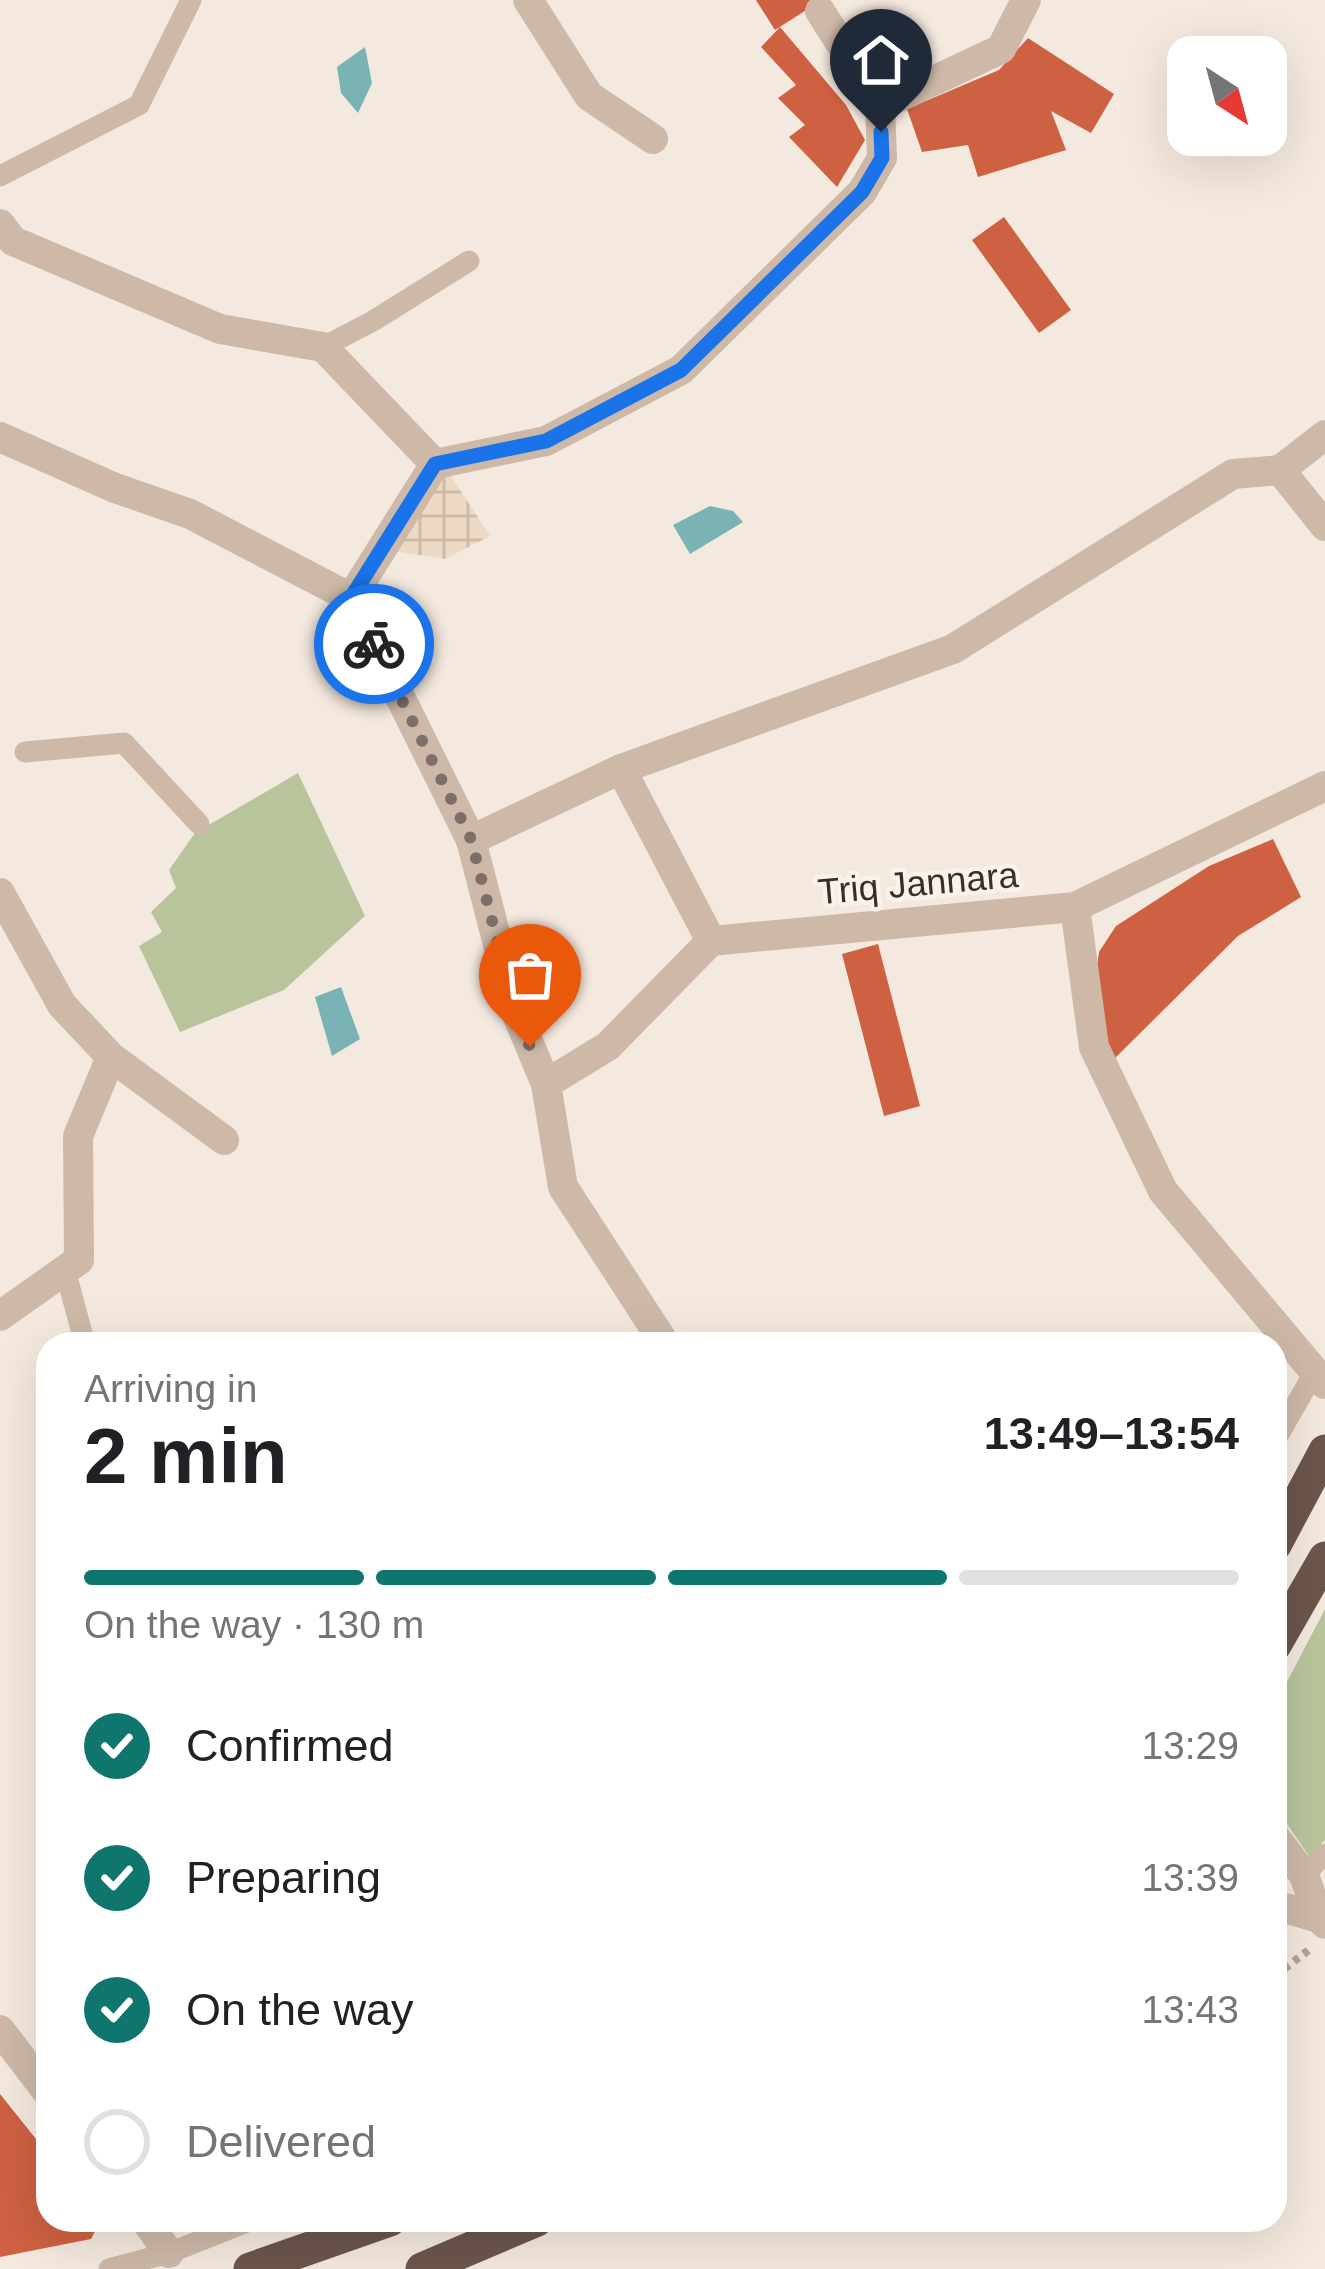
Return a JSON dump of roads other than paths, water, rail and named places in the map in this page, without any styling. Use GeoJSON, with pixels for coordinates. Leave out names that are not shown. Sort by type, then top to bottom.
{"type":"FeatureCollection","features":[{"type":"Feature","properties":{"kind":"highway"},"geometry":{"type":"LineString","coordinates":[[1287,1522],[1325,1451]]}},
{"type":"Feature","properties":{"kind":"highway"},"geometry":{"type":"LineString","coordinates":[[1287,1624],[1325,1558]]}},
{"type":"Feature","properties":{"kind":"highway"},"geometry":{"type":"LineString","coordinates":[[250,2269],[356,2232]]}},
{"type":"Feature","properties":{"kind":"highway"},"geometry":{"type":"LineString","coordinates":[[422,2269],[509,2232]]}},
{"type":"Feature","properties":{"kind":"street"},"geometry":{"type":"LineString","coordinates":[[528,0],[590,96],[653,140]]}},
{"type":"Feature","properties":{"kind":"street"},"geometry":{"type":"LineString","coordinates":[[880,106],[1000,49],[1026,0]]}},
{"type":"Feature","properties":{"kind":"street"},"geometry":{"type":"LineString","coordinates":[[351,598],[435,464],[546,441],[681,370],[862,192],[882,158],[880,106],[820,11]]}},
{"type":"Feature","properties":{"kind":"street"},"geometry":{"type":"LineString","coordinates":[[4,240],[220,329],[323,346],[435,464]]}},
{"type":"Feature","properties":{"kind":"street"},"geometry":{"type":"LineString","coordinates":[[471,839],[621,769],[953,649],[1233,474],[1280,470],[1325,435]]}},
{"type":"Feature","properties":{"kind":"street"},"geometry":{"type":"LineString","coordinates":[[0,437],[115,488],[190,514],[351,598],[471,839],[515,1010],[546,1084],[562,1187],[657,1332]]}},
{"type":"Feature","properties":{"kind":"street"},"geometry":{"type":"LineString","coordinates":[[1280,470],[1325,526]]}},
{"type":"Feature","properties":{"kind":"street"},"geometry":{"type":"LineString","coordinates":[[546,1084],[608,1046],[711,941],[621,769]]}},
{"type":"Feature","properties":{"kind":"street","name":"Triq Jannara"},"geometry":{"type":"LineString","coordinates":[[711,941],[1075,908],[1325,786]]}},
{"type":"Feature","properties":{"kind":"street"},"geometry":{"type":"LineString","coordinates":[[0,892],[62,1005],[111,1057],[224,1140]]}},
{"type":"Feature","properties":{"kind":"street"},"geometry":{"type":"LineString","coordinates":[[1075,908],[1094,1047],[1163,1191],[1281,1332]]}},
{"type":"Feature","properties":{"kind":"street"},"geometry":{"type":"LineString","coordinates":[[0,1316],[79,1260],[78,1136],[111,1057]]}},
{"type":"Feature","properties":{"kind":"street"},"geometry":{"type":"LineString","coordinates":[[1287,1340],[1319,1378]]}},
{"type":"Feature","properties":{"kind":"street"},"geometry":{"type":"LineString","coordinates":[[1287,1845],[1315,1864],[1323,1926]]}},
{"type":"Feature","properties":{"kind":"street"},"geometry":{"type":"LineString","coordinates":[[1287,1910],[1323,1926]]}},
{"type":"Feature","properties":{"kind":"street"},"geometry":{"type":"LineString","coordinates":[[0,2030],[36,2077]]}},
{"type":"Feature","properties":{"kind":"street"},"geometry":{"type":"LineString","coordinates":[[153,2232],[173,2261]]}},
{"type":"Feature","properties":{"kind":"lane"},"geometry":{"type":"LineString","coordinates":[[0,176],[140,104],[191,0]]}},
{"type":"Feature","properties":{"kind":"lane"},"geometry":{"type":"LineString","coordinates":[[323,346],[469,261]]}},
{"type":"Feature","properties":{"kind":"lane"},"geometry":{"type":"LineString","coordinates":[[25,752],[124,743],[199,824]]}},
{"type":"Feature","properties":{"kind":"lane"},"geometry":{"type":"LineString","coordinates":[[65,1270],[82,1332]]}},
{"type":"Feature","properties":{"kind":"lane"},"geometry":{"type":"LineString","coordinates":[[1287,1424],[1319,1378]]}},
{"type":"Feature","properties":{"kind":"lane"},"geometry":{"type":"LineString","coordinates":[[109,2269],[173,2261],[229,2232]]}},
{"type":"Feature","properties":{"kind":"water"},"geometry":{"type":"Polygon","coordinates":[[[365,47],[372,83],[358,113],[341,93],[337,67],[365,47]]]}},
{"type":"Feature","properties":{"kind":"water"},"geometry":{"type":"Polygon","coordinates":[[[710,506],[733,511],[743,522],[690,554],[673,525],[710,506]]]}},
{"type":"Feature","properties":{"kind":"water"},"geometry":{"type":"Polygon","coordinates":[[[341,987],[360,1039],[332,1056],[315,997],[341,987]]]}}]}
